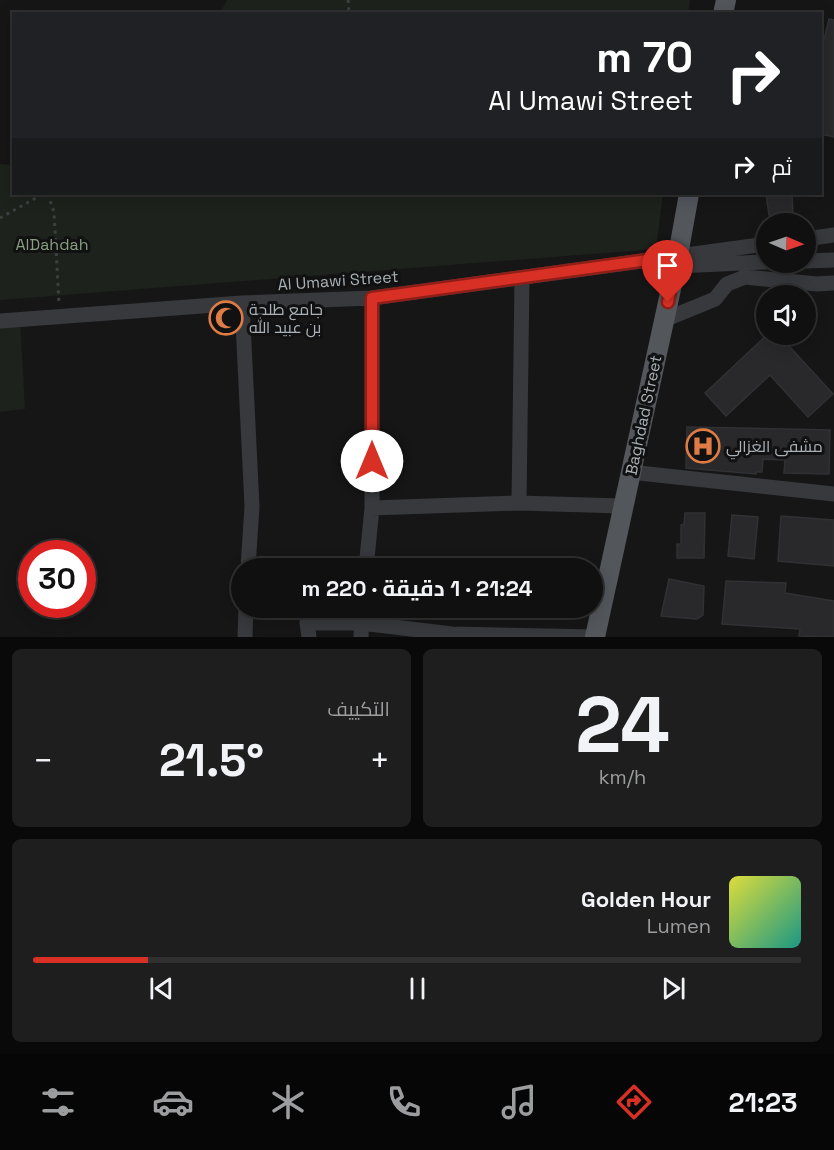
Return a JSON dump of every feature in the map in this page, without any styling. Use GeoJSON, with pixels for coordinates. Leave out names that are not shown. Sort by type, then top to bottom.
{"type":"FeatureCollection","features":[{"type":"Feature","properties":{"kind":"main road","name":"Baghdad Street"},"geometry":{"type":"LineString","coordinates":[[596,637],[689,195]]}},
{"type":"Feature","properties":{"kind":"street"},"geometry":{"type":"LineString","coordinates":[[816,238],[834,235]]}},
{"type":"Feature","properties":{"kind":"street"},"geometry":{"type":"LineString","coordinates":[[676,261],[756,246]]}},
{"type":"Feature","properties":{"kind":"street"},"geometry":{"type":"LineString","coordinates":[[816,261],[834,260]]}},
{"type":"Feature","properties":{"kind":"street","name":"Al Umawi Street"},"geometry":{"type":"LineString","coordinates":[[0,321],[242,303],[372,298],[676,261]]}},
{"type":"Feature","properties":{"kind":"street"},"geometry":{"type":"LineString","coordinates":[[676,261],[756,262]]}},
{"type":"Feature","properties":{"kind":"street"},"geometry":{"type":"LineString","coordinates":[[664,320],[715,299],[727,284],[746,277],[817,284],[834,283]]}},
{"type":"Feature","properties":{"kind":"street"},"geometry":{"type":"LineString","coordinates":[[519,503],[522,278]]}},
{"type":"Feature","properties":{"kind":"street"},"geometry":{"type":"LineString","coordinates":[[367,558],[372,508],[372,298]]}},
{"type":"Feature","properties":{"kind":"street"},"geometry":{"type":"LineString","coordinates":[[242,303],[252,506],[249,558]]}},
{"type":"Feature","properties":{"kind":"street"},"geometry":{"type":"LineString","coordinates":[[630,472],[834,494]]}},
{"type":"Feature","properties":{"kind":"street"},"geometry":{"type":"LineString","coordinates":[[372,508],[519,503],[622,506]]}},
{"type":"Feature","properties":{"kind":"street"},"geometry":{"type":"LineString","coordinates":[[245,637],[246,618]]}},
{"type":"Feature","properties":{"kind":"street"},"geometry":{"type":"LineString","coordinates":[[309,637],[307,623],[361,623],[452,636],[596,637]]}},
{"type":"Feature","properties":{"kind":"path"},"geometry":{"type":"LineString","coordinates":[[0,218],[41,195]]}},
{"type":"Feature","properties":{"kind":"path"},"geometry":{"type":"LineString","coordinates":[[48,195],[54,212],[60,317]]}},
{"type":"Feature","properties":{"kind":"green space"},"geometry":{"type":"Polygon","coordinates":[[[227,0],[690,0],[688,12],[221,12],[227,0]]]}},
{"type":"Feature","properties":{"kind":"green space","name":"AlDahdah"},"geometry":{"type":"Polygon","coordinates":[[[0,164],[12,165],[12,195],[663,195],[656,249],[0,300],[0,164]]]}},
{"type":"Feature","properties":{"kind":"green space"},"geometry":{"type":"Polygon","coordinates":[[[20,319],[25,409],[0,412],[0,321],[20,319]]]}},
{"type":"Feature","properties":{"kind":"building"},"geometry":{"type":"Polygon","coordinates":[[[829,19],[834,20],[834,137],[822,134],[822,48],[829,19]]]}},
{"type":"Feature","properties":{"kind":"building"},"geometry":{"type":"Polygon","coordinates":[[[766,195],[792,195],[793,213],[769,213],[766,195]]]}},
{"type":"Feature","properties":{"kind":"building"},"geometry":{"type":"Polygon","coordinates":[[[756,345],[788,345],[833,394],[808,417],[770,375],[726,416],[705,393],[756,345]]]}},
{"type":"Feature","properties":{"kind":"building"},"geometry":{"type":"Polygon","coordinates":[[[687,427],[830,430],[829,474],[784,473],[785,460],[763,459],[762,472],[756,472],[756,474],[686,468],[687,427]]]}},
{"type":"Feature","properties":{"kind":"building"},"geometry":{"type":"Polygon","coordinates":[[[685,513],[705,513],[704,558],[677,558],[677,544],[681,544],[681,525],[684,524],[685,513]]]}},
{"type":"Feature","properties":{"kind":"building"},"geometry":{"type":"Polygon","coordinates":[[[732,515],[758,517],[754,559],[728,556],[732,515]]]}},
{"type":"Feature","properties":{"kind":"building"},"geometry":{"type":"Polygon","coordinates":[[[781,516],[834,520],[834,566],[778,561],[781,516]]]}},
{"type":"Feature","properties":{"kind":"building"},"geometry":{"type":"Polygon","coordinates":[[[669,579],[704,586],[703,615],[697,619],[661,616],[669,579]]]}},
{"type":"Feature","properties":{"kind":"building"},"geometry":{"type":"Polygon","coordinates":[[[726,581],[786,583],[785,593],[834,601],[834,637],[799,636],[800,629],[722,624],[726,581]]]}},
{"type":"Feature","properties":{"kind":"place","name":"جامع طلحة بن عبيد الله"},"geometry":{"type":"Point","coordinates":[226,318]}},
{"type":"Feature","properties":{"kind":"place","name":"مشفى الغزالي"},"geometry":{"type":"Point","coordinates":[703,446]}},
{"type":"Feature","properties":{"kind":"route"},"geometry":{"type":"LineString","coordinates":[[372,461],[372,298],[677,256],[668,302]]}}]}
